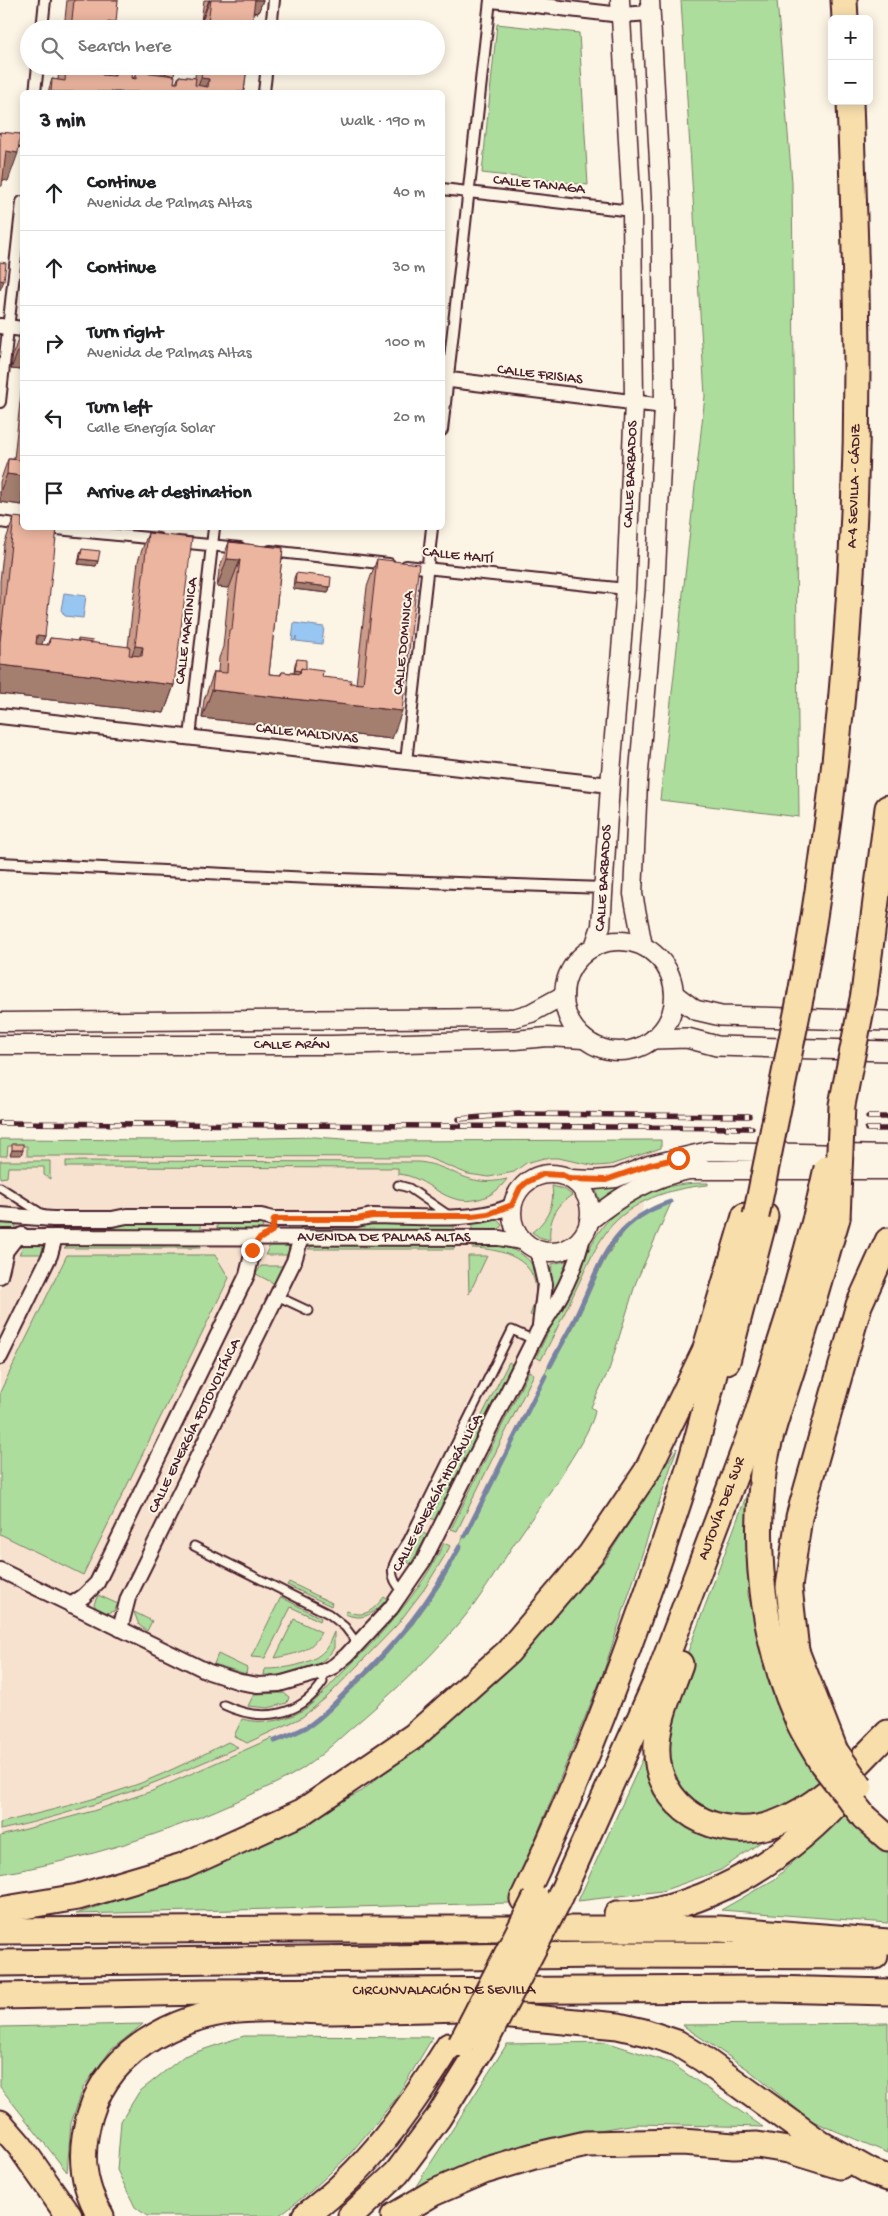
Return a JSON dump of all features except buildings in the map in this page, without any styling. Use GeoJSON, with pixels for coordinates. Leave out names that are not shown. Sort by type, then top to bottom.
{"type":"FeatureCollection","features":[{"type":"Feature","properties":{"kind":"highway"},"geometry":{"type":"LineString","coordinates":[[844,0],[845,15]]}},
{"type":"Feature","properties":{"kind":"highway","name":"A-4 SEVILLA - CÁDIZ"},"geometry":{"type":"LineString","coordinates":[[755,1216],[800,994],[820,870],[839,711],[852,534],[857,368],[850,105]]}},
{"type":"Feature","properties":{"kind":"highway","name":"AUTOVÍA DEL SUR"},"geometry":{"type":"LineString","coordinates":[[465,2045],[560,1897],[659,1676],[756,1419],[789,1316],[826,1218],[842,1105],[864,994],[888,808]]}},
{"type":"Feature","properties":{"kind":"highway"},"geometry":{"type":"LineString","coordinates":[[351,2216],[397,2173],[438,2118],[465,2045],[530,1899],[636,1627],[687,1473],[755,1216]]}},
{"type":"Feature","properties":{"kind":"highway"},"geometry":{"type":"LineString","coordinates":[[0,1910],[78,1897],[183,1866],[302,1812],[414,1736],[508,1652],[591,1554],[647,1471],[705,1351],[755,1216]]}},
{"type":"Feature","properties":{"kind":"highway"},"geometry":{"type":"LineString","coordinates":[[826,1218],[807,1322],[774,1427],[762,1482],[760,1528],[761,1579],[770,1637],[798,1720],[876,1813],[888,1838]]}},
{"type":"Feature","properties":{"kind":"highway"},"geometry":{"type":"LineString","coordinates":[[828,1757],[796,1651],[789,1587],[799,1517],[859,1305],[888,1241]]}},
{"type":"Feature","properties":{"kind":"highway"},"geometry":{"type":"LineString","coordinates":[[756,1419],[728,1531],[660,1724],[656,1745],[659,1768],[666,1788],[677,1803],[692,1817],[732,1830],[756,1829],[794,1815],[830,1790],[888,1733]]}},
{"type":"Feature","properties":{"kind":"highway"},"geometry":{"type":"LineString","coordinates":[[290,1929],[456,1920],[555,1919],[653,1912],[709,1896],[776,1857],[809,1830],[844,1797],[888,1748]]}},
{"type":"Feature","properties":{"kind":"highway"},"geometry":{"type":"LineString","coordinates":[[0,1931],[720,1929],[888,1942]]}},
{"type":"Feature","properties":{"kind":"highway"},"geometry":{"type":"LineString","coordinates":[[0,1963],[605,1955],[888,1957]]}},
{"type":"Feature","properties":{"kind":"highway","name":"CIRCUNVALACIÓN DE SEVILLA"},"geometry":{"type":"LineString","coordinates":[[0,1996],[204,1992],[771,1989],[888,1992]]}},
{"type":"Feature","properties":{"kind":"highway"},"geometry":{"type":"LineString","coordinates":[[101,2216],[87,2188],[82,2155],[93,2104],[118,2064],[153,2036],[181,2024],[221,2013],[248,2010],[436,2009],[588,2004],[693,1990]]}},
{"type":"Feature","properties":{"kind":"highway"},"geometry":{"type":"LineString","coordinates":[[436,2009],[618,2026],[677,2043],[703,2059],[821,2144],[880,2175]]}},
{"type":"Feature","properties":{"kind":"highway"},"geometry":{"type":"LineString","coordinates":[[113,2216],[106,2207],[95,2175],[93,2148],[96,2129],[103,2107],[119,2078],[134,2061],[156,2044],[185,2032],[219,2024],[298,2011]]}},
{"type":"Feature","properties":{"kind":"highway"},"geometry":{"type":"LineString","coordinates":[[305,2216],[343,2184],[385,2140],[465,2045]]}},
{"type":"Feature","properties":{"kind":"highway"},"geometry":{"type":"LineString","coordinates":[[320,2216],[367,2174],[393,2144],[465,2045]]}},
{"type":"Feature","properties":{"kind":"highway"},"geometry":{"type":"LineString","coordinates":[[0,2123],[20,2146],[69,2216]]}},
{"type":"Feature","properties":{"kind":"highway"},"geometry":{"type":"LineString","coordinates":[[394,2216],[433,2193],[484,2171],[534,2156],[586,2144],[682,2142],[734,2146],[757,2145],[780,2149],[880,2175]]}},
{"type":"Feature","properties":{"kind":"highway"},"geometry":{"type":"LineString","coordinates":[[734,2146],[758,2155],[822,2171],[888,2193]]}},
{"type":"Feature","properties":{"kind":"main road"},"geometry":{"type":"LineString","coordinates":[[675,995],[695,1010],[720,1016],[888,1021]]}},
{"type":"Feature","properties":{"kind":"main road"},"geometry":{"type":"LineString","coordinates":[[654,1039],[687,1038],[717,1046],[888,1050]]}},
{"type":"Feature","properties":{"kind":"street"},"geometry":{"type":"LineString","coordinates":[[43,20],[45,0]]}},
{"type":"Feature","properties":{"kind":"street"},"geometry":{"type":"LineString","coordinates":[[272,20],[274,0]]}},
{"type":"Feature","properties":{"kind":"street"},"geometry":{"type":"LineString","coordinates":[[445,380],[491,0],[621,8],[650,6]]}},
{"type":"Feature","properties":{"kind":"street","name":"CALLE BARBADOS"},"geometry":{"type":"LineString","coordinates":[[643,946],[633,894],[638,782],[656,591],[664,406],[661,197],[650,6]]}},
{"type":"Feature","properties":{"kind":"street","name":"CALLE BARBADOS"},"geometry":{"type":"LineString","coordinates":[[594,947],[601,926],[626,589],[634,402],[632,211],[621,8]]}},
{"type":"Feature","properties":{"kind":"street"},"geometry":{"type":"LineString","coordinates":[[35,90],[37,75]]}},
{"type":"Feature","properties":{"kind":"street"},"geometry":{"type":"LineString","coordinates":[[264,90],[266,75]]}},
{"type":"Feature","properties":{"kind":"street"},"geometry":{"type":"LineString","coordinates":[[0,138],[20,141]]}},
{"type":"Feature","properties":{"kind":"street","name":"CALLE TANAGA"},"geometry":{"type":"LineString","coordinates":[[445,189],[632,211]]}},
{"type":"Feature","properties":{"kind":"street"},"geometry":{"type":"LineString","coordinates":[[0,402],[10,328],[20,223]]}},
{"type":"Feature","properties":{"kind":"street","name":"CALLE FRISIAS"},"geometry":{"type":"LineString","coordinates":[[445,380],[664,406]]}},
{"type":"Feature","properties":{"kind":"street"},"geometry":{"type":"LineString","coordinates":[[0,522],[20,525]]}},
{"type":"Feature","properties":{"kind":"street","name":"CALLE HAITÍ"},"geometry":{"type":"LineString","coordinates":[[66,530],[626,589]]}},
{"type":"Feature","properties":{"kind":"street","name":"CALLE MARTINICA"},"geometry":{"type":"LineString","coordinates":[[190,737],[214,530]]}},
{"type":"Feature","properties":{"kind":"street","name":"CALLE DOMINICA"},"geometry":{"type":"LineString","coordinates":[[406,762],[432,530]]}},
{"type":"Feature","properties":{"kind":"street","name":"CALLE MALDIVAS"},"geometry":{"type":"LineString","coordinates":[[0,716],[610,785]]}},
{"type":"Feature","properties":{"kind":"street"},"geometry":{"type":"LineString","coordinates":[[0,863],[604,888]]}},
{"type":"Feature","properties":{"kind":"street"},"geometry":{"type":"LineString","coordinates":[[618,941],[643,946],[660,958],[671,975],[675,995],[666,1026],[654,1039],[632,1050],[607,1050],[584,1040],[569,1020],[564,995],[568,976],[578,959],[594,947],[618,941]]}},
{"type":"Feature","properties":{"kind":"street","name":"CALLE ARÁN"},"geometry":{"type":"LineString","coordinates":[[0,1022],[514,1018],[531,1013],[564,995]]}},
{"type":"Feature","properties":{"kind":"street","name":"CALLE ARÁN"},"geometry":{"type":"LineString","coordinates":[[0,1045],[332,1045],[515,1040],[547,1037],[584,1040]]}},
{"type":"Feature","properties":{"kind":"street"},"geometry":{"type":"LineString","coordinates":[[888,1154],[709,1152],[649,1165],[611,1179],[570,1179],[552,1174],[535,1177],[520,1188],[512,1205],[512,1213],[516,1230],[532,1246],[546,1251],[564,1249],[578,1240],[586,1227],[626,1192],[666,1175],[689,1170],[888,1170]]}},
{"type":"Feature","properties":{"kind":"street"},"geometry":{"type":"LineString","coordinates":[[570,1179],[578,1185],[588,1202],[586,1227]]}},
{"type":"Feature","properties":{"kind":"street","name":"AVENIDA DE PALMAS ALTAS"},"geometry":{"type":"LineString","coordinates":[[0,1215],[16,1215],[31,1219],[112,1219],[127,1216],[261,1216],[274,1219],[357,1219],[372,1216],[488,1214],[512,1205]]}},
{"type":"Feature","properties":{"kind":"street"},"geometry":{"type":"LineString","coordinates":[[5,1252],[18,1237],[28,1232],[31,1219]]}},
{"type":"Feature","properties":{"kind":"street","name":"CALLE ENERGÍA FOTOVOLTÁICA"},"geometry":{"type":"LineString","coordinates":[[71,1605],[84,1596],[96,1583],[247,1275],[255,1242],[272,1231],[274,1219]]}},
{"type":"Feature","properties":{"kind":"street","name":"CALLE ENERGÍA HIDRÁULICA"},"geometry":{"type":"LineString","coordinates":[[0,1570],[209,1672],[240,1682],[258,1685],[279,1684],[321,1672],[334,1666],[404,1592],[439,1532],[536,1336],[555,1307],[577,1262],[586,1227]]}},
{"type":"Feature","properties":{"kind":"street"},"geometry":{"type":"LineString","coordinates":[[0,1276],[5,1252],[1,1237]]}},
{"type":"Feature","properties":{"kind":"street","name":"AVENIDA DE PALMAS ALTAS"},"geometry":{"type":"LineString","coordinates":[[1,1237],[255,1242],[301,1238],[499,1238],[532,1246]]}},
{"type":"Feature","properties":{"kind":"street"},"geometry":{"type":"LineString","coordinates":[[0,1357],[50,1255],[55,1237]]}},
{"type":"Feature","properties":{"kind":"street","name":"CALLE ENERGÍA FOTOVOLTÁICA"},"geometry":{"type":"LineString","coordinates":[[120,1629],[128,1598],[277,1296],[296,1256],[301,1238]]}},
{"type":"Feature","properties":{"kind":"street","name":"CALLE ENERGÍA HIDRÁULICA"},"geometry":{"type":"LineString","coordinates":[[532,1246],[544,1276],[545,1291],[536,1336]]}},
{"type":"Feature","properties":{"kind":"lane"},"geometry":{"type":"LineString","coordinates":[[398,1186],[409,1188],[451,1216]]}},
{"type":"Feature","properties":{"kind":"lane"},"geometry":{"type":"LineString","coordinates":[[0,1188],[38,1212],[53,1219]]}},
{"type":"Feature","properties":{"kind":"lane"},"geometry":{"type":"LineString","coordinates":[[277,1296],[309,1311]]}},
{"type":"Feature","properties":{"kind":"lane"},"geometry":{"type":"LineString","coordinates":[[404,1592],[392,1577],[392,1567],[408,1540],[512,1330],[536,1336]]}},
{"type":"Feature","properties":{"kind":"lane"},"geometry":{"type":"LineString","coordinates":[[194,1546],[329,1614],[345,1627],[357,1643]]}},
{"type":"Feature","properties":{"kind":"lane"},"geometry":{"type":"LineString","coordinates":[[224,1705],[254,1715],[284,1712],[303,1702],[319,1688],[323,1682],[321,1672]]}},
{"type":"Feature","properties":{"kind":"shaded area"},"geometry":{"type":"Polygon","coordinates":[[[315,1137],[372,1141],[661,1140],[613,1318],[413,1638],[273,1780],[0,1872],[0,1534],[83,1574],[0,1392],[0,1139],[169,1140],[315,1137]]]}},
{"type":"Feature","properties":{"kind":"green space"},"geometry":{"type":"Polygon","coordinates":[[[681,0],[777,0],[792,182],[799,817],[660,800],[705,396],[681,0]]]}},
{"type":"Feature","properties":{"kind":"green space"},"geometry":{"type":"Polygon","coordinates":[[[497,24],[579,33],[588,185],[482,173],[497,24]]]}},
{"type":"Feature","properties":{"kind":"green space"},"geometry":{"type":"Polygon","coordinates":[[[315,1137],[372,1141],[661,1140],[661,1148],[610,1165],[596,1166],[558,1158],[544,1158],[526,1163],[514,1172],[489,1177],[468,1174],[426,1157],[27,1156],[27,1146],[8,1146],[7,1156],[0,1156],[0,1139],[169,1140],[315,1137]]]}},
{"type":"Feature","properties":{"kind":"green space"},"geometry":{"type":"Polygon","coordinates":[[[0,1161],[50,1161],[50,1179],[44,1175],[44,1167],[8,1167],[7,1177],[0,1178],[0,1161]]]}},
{"type":"Feature","properties":{"kind":"green space"},"geometry":{"type":"Polygon","coordinates":[[[66,1161],[419,1162],[431,1164],[461,1176],[481,1181],[507,1179],[491,1194],[483,1198],[467,1201],[446,1196],[419,1180],[398,1174],[398,1168],[66,1167],[66,1161]]]}},
{"type":"Feature","properties":{"kind":"green space"},"geometry":{"type":"Polygon","coordinates":[[[708,1183],[708,1185],[680,1189],[653,1198],[628,1211],[617,1220],[607,1231],[595,1250],[541,1360],[536,1357],[592,1244],[608,1220],[620,1209],[646,1194],[676,1185],[708,1183]]]}},
{"type":"Feature","properties":{"kind":"green space"},"geometry":{"type":"Polygon","coordinates":[[[552,1186],[564,1189],[572,1195],[566,1199],[554,1214],[550,1227],[550,1240],[539,1237],[532,1232],[542,1223],[549,1212],[553,1193],[552,1186]]]}},
{"type":"Feature","properties":{"kind":"green space"},"geometry":{"type":"Polygon","coordinates":[[[623,1186],[600,1202],[596,1190],[623,1186]]]}},
{"type":"Feature","properties":{"kind":"green space"},"geometry":{"type":"Polygon","coordinates":[[[671,1203],[636,1282],[609,1370],[591,1407],[595,1410],[593,1420],[577,1450],[474,1605],[446,1639],[415,1671],[320,1756],[282,1780],[186,1823],[156,1834],[63,1861],[0,1874],[0,1836],[93,1811],[152,1791],[272,1738],[274,1743],[308,1728],[321,1719],[376,1666],[413,1624],[442,1582],[461,1546],[464,1535],[467,1536],[546,1377],[544,1376],[548,1367],[550,1368],[573,1328],[608,1254],[633,1223],[650,1211],[671,1203]]]}},
{"type":"Feature","properties":{"kind":"green space"},"geometry":{"type":"Polygon","coordinates":[[[497,1220],[502,1225],[497,1232],[472,1232],[472,1222],[497,1220]]]}},
{"type":"Feature","properties":{"kind":"green space"},"geometry":{"type":"Polygon","coordinates":[[[0,1221],[14,1221],[16,1229],[13,1231],[0,1231],[0,1221]]]}},
{"type":"Feature","properties":{"kind":"green space"},"geometry":{"type":"Polygon","coordinates":[[[217,1221],[261,1223],[263,1227],[259,1232],[217,1232],[217,1221]]]}},
{"type":"Feature","properties":{"kind":"green space"},"geometry":{"type":"Polygon","coordinates":[[[123,1222],[201,1222],[201,1232],[43,1230],[45,1228],[111,1228],[123,1222]]]}},
{"type":"Feature","properties":{"kind":"green space"},"geometry":{"type":"Polygon","coordinates":[[[373,1222],[454,1222],[454,1232],[286,1230],[288,1228],[356,1228],[373,1222]]]}},
{"type":"Feature","properties":{"kind":"green space"},"geometry":{"type":"Polygon","coordinates":[[[25,1243],[41,1244],[44,1249],[43,1254],[19,1254],[25,1243]]]}},
{"type":"Feature","properties":{"kind":"green space"},"geometry":{"type":"Polygon","coordinates":[[[200,1243],[200,1248],[64,1248],[70,1244],[200,1243]]]}},
{"type":"Feature","properties":{"kind":"green space"},"geometry":{"type":"Polygon","coordinates":[[[284,1243],[289,1247],[289,1255],[265,1255],[271,1244],[284,1243]]]}},
{"type":"Feature","properties":{"kind":"green space"},"geometry":{"type":"Polygon","coordinates":[[[455,1243],[454,1249],[308,1249],[315,1244],[455,1243]]]}},
{"type":"Feature","properties":{"kind":"green space"},"geometry":{"type":"Polygon","coordinates":[[[472,1243],[493,1245],[513,1250],[530,1261],[538,1281],[535,1317],[530,1315],[535,1298],[535,1284],[531,1273],[524,1264],[514,1257],[501,1252],[472,1248],[472,1243]]]}},
{"type":"Feature","properties":{"kind":"green space"},"geometry":{"type":"Polygon","coordinates":[[[67,1255],[215,1255],[229,1278],[83,1575],[0,1534],[0,1392],[67,1255]]]}},
{"type":"Feature","properties":{"kind":"green space"},"geometry":{"type":"Polygon","coordinates":[[[468,1256],[487,1256],[469,1294],[468,1256]]]}},
{"type":"Feature","properties":{"kind":"green space"},"geometry":{"type":"Polygon","coordinates":[[[570,1260],[550,1304],[552,1264],[570,1260]]]}},
{"type":"Feature","properties":{"kind":"green space"},"geometry":{"type":"Polygon","coordinates":[[[261,1266],[283,1266],[275,1284],[256,1274],[261,1266]]]}},
{"type":"Feature","properties":{"kind":"green space"},"geometry":{"type":"Polygon","coordinates":[[[509,1362],[512,1364],[435,1520],[430,1518],[509,1362]]]}},
{"type":"Feature","properties":{"kind":"green space"},"geometry":{"type":"Polygon","coordinates":[[[529,1371],[534,1374],[457,1531],[451,1529],[529,1371]]]}},
{"type":"Feature","properties":{"kind":"green space"},"geometry":{"type":"Polygon","coordinates":[[[677,1448],[602,1676],[509,1903],[76,1914],[217,1866],[362,1791],[518,1660],[606,1559],[677,1448]]]}},
{"type":"Feature","properties":{"kind":"green space"},"geometry":{"type":"Polygon","coordinates":[[[751,1483],[748,1595],[779,1703],[823,1785],[775,1832],[721,1870],[662,1891],[578,1901],[671,1697],[751,1483]]]}},
{"type":"Feature","properties":{"kind":"green space"},"geometry":{"type":"Polygon","coordinates":[[[423,1533],[427,1535],[411,1564],[407,1562],[423,1533]]]}},
{"type":"Feature","properties":{"kind":"green space"},"geometry":{"type":"Polygon","coordinates":[[[444,1543],[450,1546],[447,1552],[425,1588],[397,1625],[327,1697],[301,1718],[247,1743],[234,1736],[242,1719],[256,1721],[277,1720],[304,1710],[315,1701],[398,1614],[423,1580],[444,1543]]]}},
{"type":"Feature","properties":{"kind":"green space"},"geometry":{"type":"Polygon","coordinates":[[[289,1582],[332,1603],[331,1606],[287,1585],[289,1582]]]}},
{"type":"Feature","properties":{"kind":"green space"},"geometry":{"type":"Polygon","coordinates":[[[98,1595],[118,1604],[114,1611],[107,1613],[96,1608],[94,1604],[98,1595]]]}},
{"type":"Feature","properties":{"kind":"green space"},"geometry":{"type":"Polygon","coordinates":[[[281,1597],[321,1618],[320,1621],[291,1607],[265,1658],[251,1657],[281,1597]]]}},
{"type":"Feature","properties":{"kind":"green space"},"geometry":{"type":"Polygon","coordinates":[[[384,1597],[387,1599],[369,1615],[358,1617],[345,1614],[347,1611],[364,1614],[376,1606],[384,1597]]]}},
{"type":"Feature","properties":{"kind":"green space"},"geometry":{"type":"Polygon","coordinates":[[[134,1612],[152,1621],[147,1631],[139,1625],[134,1612]]]}},
{"type":"Feature","properties":{"kind":"green space"},"geometry":{"type":"Polygon","coordinates":[[[294,1619],[321,1632],[308,1648],[275,1658],[294,1619]]]}},
{"type":"Feature","properties":{"kind":"green space"},"geometry":{"type":"Polygon","coordinates":[[[334,1632],[334,1648],[321,1662],[293,1673],[264,1675],[265,1669],[288,1667],[313,1659],[325,1650],[334,1632]]]}},
{"type":"Feature","properties":{"kind":"green space"},"geometry":{"type":"Polygon","coordinates":[[[218,1654],[247,1668],[246,1674],[214,1664],[218,1654]]]}},
{"type":"Feature","properties":{"kind":"green space"},"geometry":{"type":"Polygon","coordinates":[[[284,1693],[289,1697],[287,1703],[268,1708],[248,1706],[254,1694],[284,1693]]]}},
{"type":"Feature","properties":{"kind":"green space"},"geometry":{"type":"Polygon","coordinates":[[[228,1742],[238,1747],[151,1784],[92,1805],[0,1830],[0,1823],[89,1800],[141,1783],[228,1742]]]}},
{"type":"Feature","properties":{"kind":"green space"},"geometry":{"type":"Polygon","coordinates":[[[845,1813],[888,1852],[888,1923],[721,1910],[775,1879],[845,1813]]]}},
{"type":"Feature","properties":{"kind":"green space"},"geometry":{"type":"Polygon","coordinates":[[[888,2023],[888,2153],[810,2120],[749,2070],[682,2025],[888,2023]]]}},
{"type":"Feature","properties":{"kind":"green space"},"geometry":{"type":"Polygon","coordinates":[[[143,2024],[111,2050],[84,2086],[71,2123],[67,2172],[0,2087],[0,2027],[143,2024]]]}},
{"type":"Feature","properties":{"kind":"green space"},"geometry":{"type":"Polygon","coordinates":[[[244,2036],[433,2037],[395,2100],[349,2155],[310,2192],[278,2216],[147,2216],[135,2207],[117,2170],[121,2121],[139,2092],[184,2056],[244,2036]]]}},
{"type":"Feature","properties":{"kind":"green space"},"geometry":{"type":"Polygon","coordinates":[[[606,2042],[671,2063],[763,2127],[636,2124],[550,2138],[475,2161],[411,2194],[507,2044],[606,2042]]]}},
{"type":"Feature","properties":{"kind":"water"},"geometry":{"type":"Polygon","coordinates":[[[64,593],[86,596],[83,618],[65,616],[61,610],[64,593]]]}},
{"type":"Feature","properties":{"kind":"water"},"geometry":{"type":"Polygon","coordinates":[[[294,623],[324,627],[322,644],[296,641],[296,636],[295,641],[292,640],[294,623]]]}},
{"type":"Feature","properties":{"kind":"waterway"},"geometry":{"type":"LineString","coordinates":[[550,1366],[575,1319],[600,1264],[619,1234],[632,1222],[649,1211],[670,1202]]}},
{"type":"Feature","properties":{"kind":"waterway"},"geometry":{"type":"LineString","coordinates":[[465,1536],[545,1376]]}},
{"type":"Feature","properties":{"kind":"waterway"},"geometry":{"type":"LineString","coordinates":[[275,1741],[301,1730],[316,1721],[384,1654],[425,1604],[460,1546]]}},
{"type":"Feature","properties":{"kind":"railway"},"geometry":{"type":"LineString","coordinates":[[459,1119],[518,1114],[749,1116]]}},
{"type":"Feature","properties":{"kind":"railway"},"geometry":{"type":"LineString","coordinates":[[868,1117],[888,1117]]}},
{"type":"Feature","properties":{"kind":"railway"},"geometry":{"type":"LineString","coordinates":[[0,1123],[752,1128]]}},
{"type":"Feature","properties":{"kind":"railway"},"geometry":{"type":"LineString","coordinates":[[867,1129],[888,1129]]}},
{"type":"Feature","properties":{"kind":"route"},"geometry":{"type":"LineString","coordinates":[[252,1250],[258,1240],[272,1231],[274,1219],[357,1219],[367,1216],[479,1216],[494,1213],[512,1205],[520,1188],[535,1177],[543,1174],[562,1175],[570,1179],[606,1180],[649,1165],[678,1158]]}}]}
